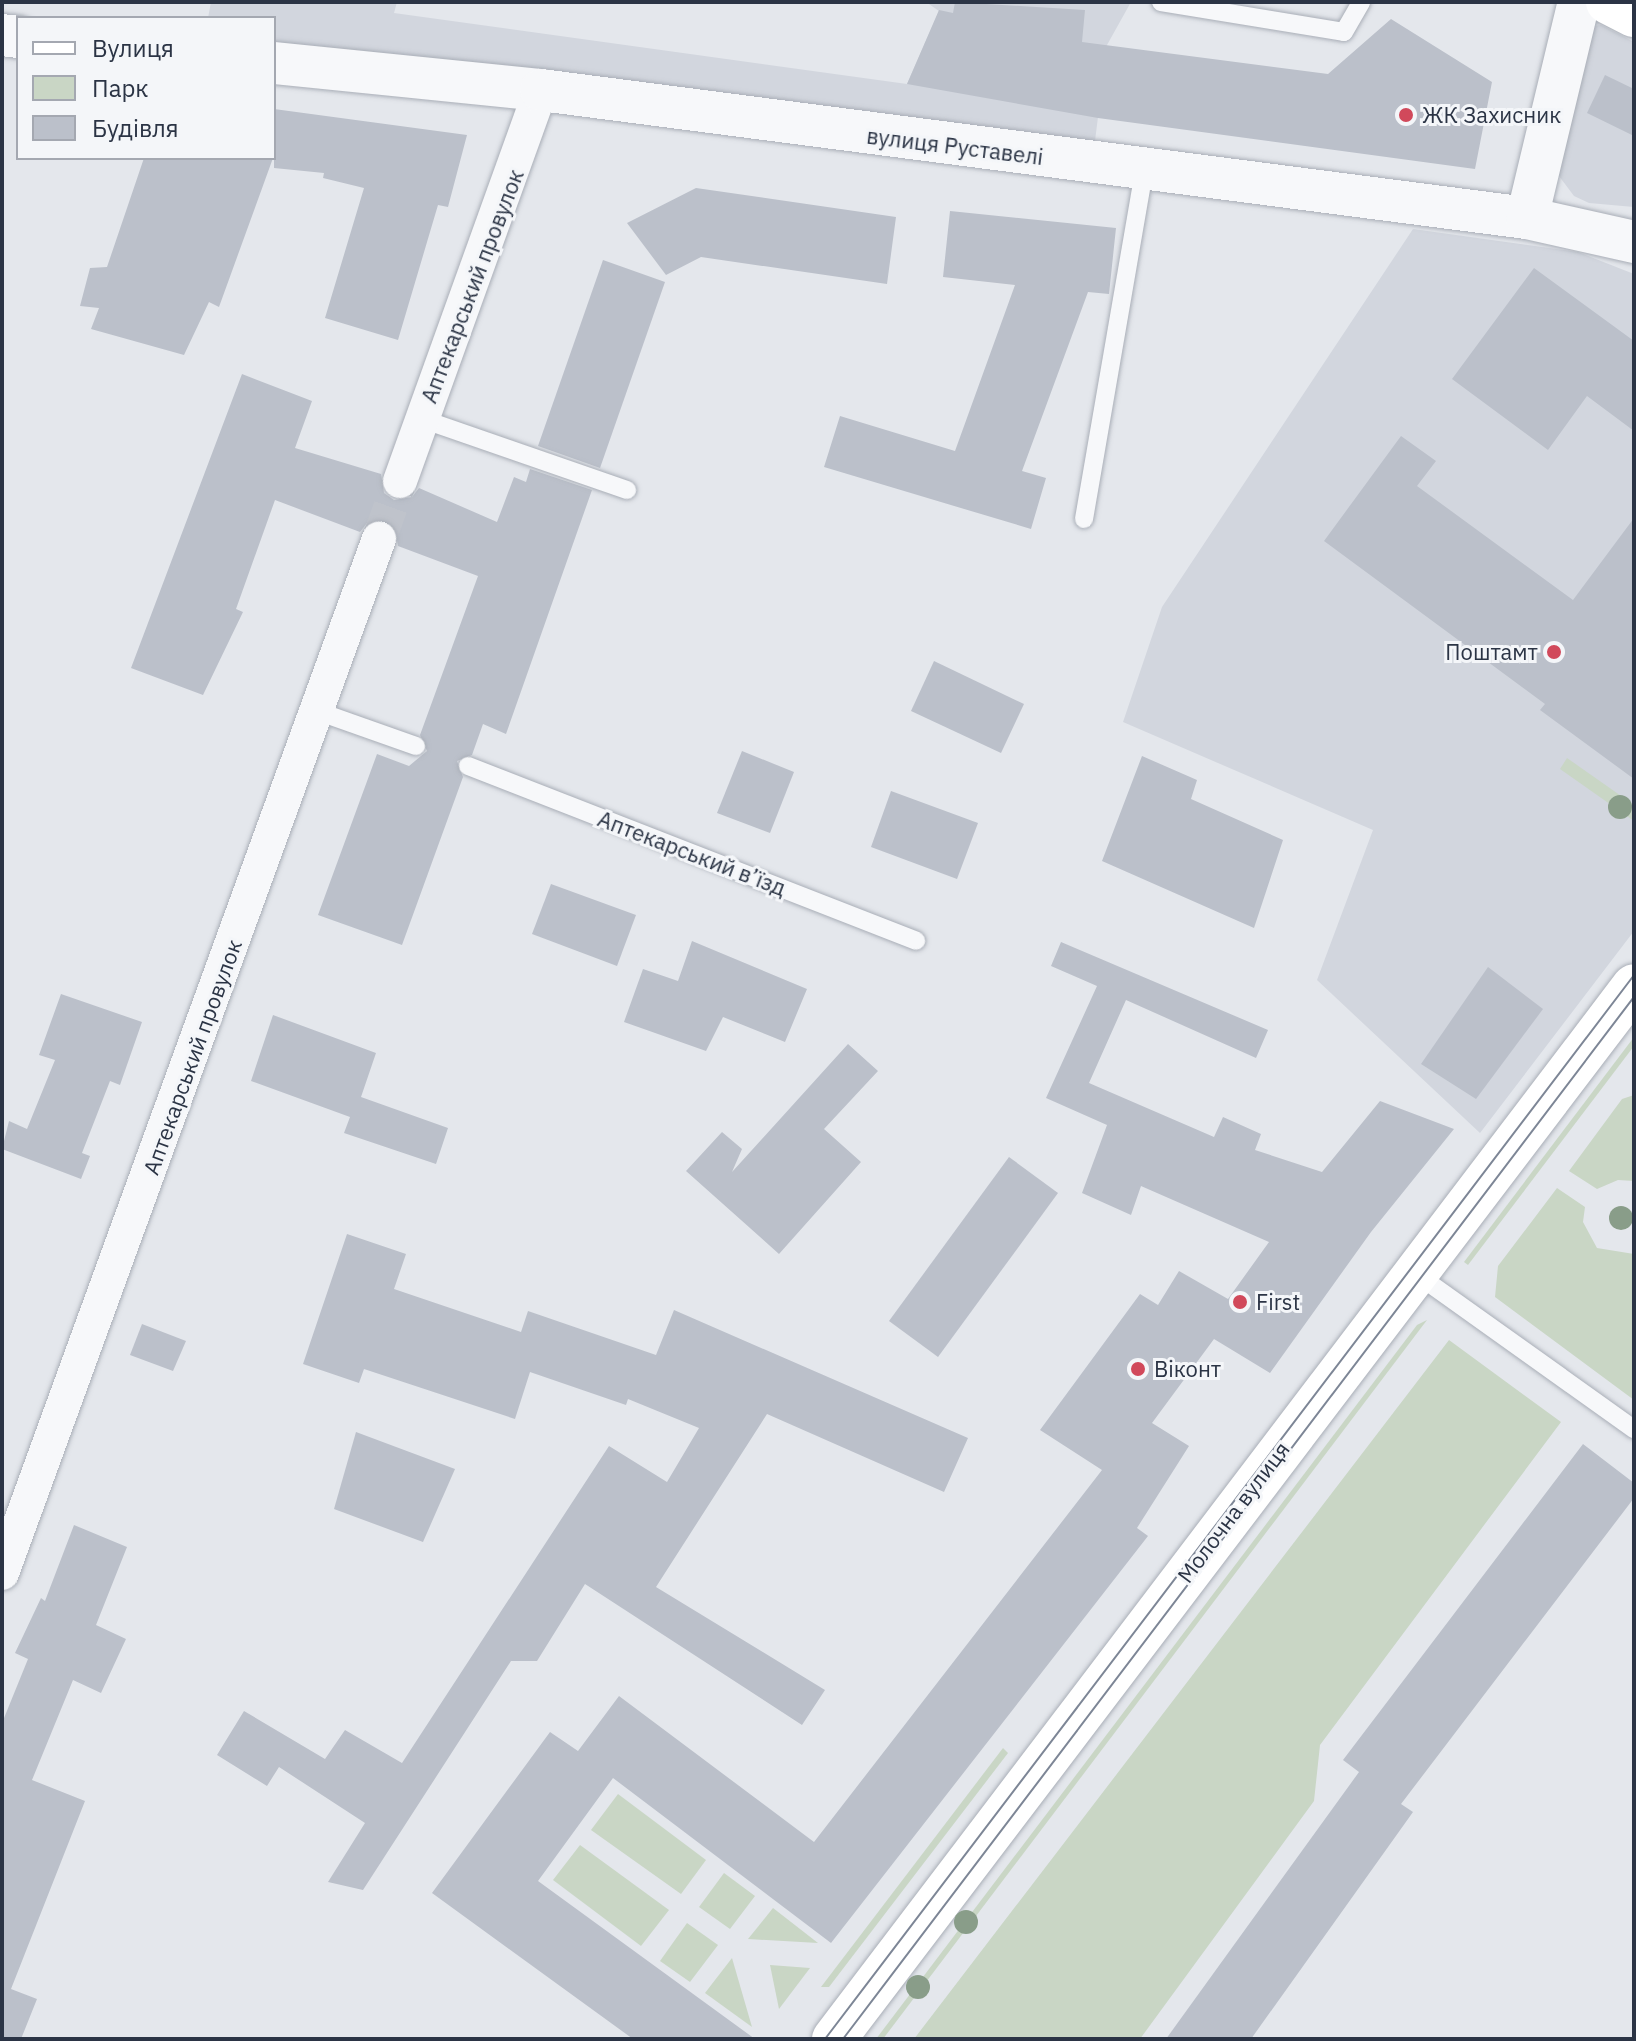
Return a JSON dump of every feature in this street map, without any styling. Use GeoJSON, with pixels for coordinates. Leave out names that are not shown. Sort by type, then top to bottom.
{"type":"FeatureCollection","features":[{"type":"Feature","properties":{"kind":"main road"},"geometry":{"type":"LineString","coordinates":[[1608,2],[1634,15]]}},
{"type":"Feature","properties":{"kind":"main road","name":"Молочна вулиця"},"geometry":{"type":"LineString","coordinates":[[834,2039],[1634,986]]}},
{"type":"Feature","properties":{"kind":"street"},"geometry":{"type":"LineString","coordinates":[[1527,218],[1579,2]]}},
{"type":"Feature","properties":{"kind":"street","name":"вулиця Руставелі"},"geometry":{"type":"LineString","coordinates":[[276,63],[541,90],[1527,218],[1634,242]]}},
{"type":"Feature","properties":{"kind":"street","name":"Аптекарський провулок"},"geometry":{"type":"LineString","coordinates":[[400,481],[541,90]]}},
{"type":"Feature","properties":{"kind":"street","name":"Аптекарський провулок"},"geometry":{"type":"LineString","coordinates":[[2,1573],[379,539]]}},
{"type":"Feature","properties":{"kind":"lane"},"geometry":{"type":"LineString","coordinates":[[1161,2],[1344,32],[1361,2]]}},
{"type":"Feature","properties":{"kind":"lane"},"geometry":{"type":"LineString","coordinates":[[1084,519],[1144,170]]}},
{"type":"Feature","properties":{"kind":"lane"},"geometry":{"type":"LineString","coordinates":[[422,419],[627,490]]}},
{"type":"Feature","properties":{"kind":"lane"},"geometry":{"type":"LineString","coordinates":[[317,711],[416,746]]}},
{"type":"Feature","properties":{"kind":"lane","name":"Аптекарський в’їзд"},"geometry":{"type":"LineString","coordinates":[[468,766],[916,941]]}},
{"type":"Feature","properties":{"kind":"lane"},"geometry":{"type":"LineString","coordinates":[[1415,1273],[1634,1429]]}},
{"type":"Feature","properties":{"kind":"shaded area"},"geometry":{"type":"Polygon","coordinates":[[[211,2],[397,2],[394,13],[907,84],[939,11],[926,2],[1131,2],[1107,45],[1094,149],[525,69],[276,42],[276,16],[208,16],[211,2]]]}},
{"type":"Feature","properties":{"kind":"shaded area"},"geometry":{"type":"Polygon","coordinates":[[[1601,25],[1634,42],[1634,207],[1589,203],[1574,196],[1556,172],[1594,26],[1601,25]]]}},
{"type":"Feature","properties":{"kind":"shaded area"},"geometry":{"type":"Polygon","coordinates":[[[1413,229],[1578,252],[1634,274],[1634,931],[1480,1133],[1317,980],[1373,830],[1123,722],[1162,607],[1413,229]]]}},
{"type":"Feature","properties":{"kind":"green space"},"geometry":{"type":"Polygon","coordinates":[[[1567,758],[1634,805],[1634,821],[1560,769],[1567,758]]]}},
{"type":"Feature","properties":{"kind":"green space"},"geometry":{"type":"Polygon","coordinates":[[[1634,1037],[1634,1046],[1468,1265],[1464,1262],[1634,1037]]]}},
{"type":"Feature","properties":{"kind":"green space"},"geometry":{"type":"Polygon","coordinates":[[[1634,1095],[1634,1181],[1618,1180],[1597,1189],[1569,1171],[1622,1099],[1634,1095]]]}},
{"type":"Feature","properties":{"kind":"green space"},"geometry":{"type":"Polygon","coordinates":[[[1557,1188],[1585,1207],[1583,1222],[1597,1248],[1634,1254],[1634,1400],[1495,1297],[1498,1266],[1557,1188]]]}},
{"type":"Feature","properties":{"kind":"green space"},"geometry":{"type":"Polygon","coordinates":[[[1427,1320],[883,2039],[876,2039],[1417,1325],[1427,1320]]]}},
{"type":"Feature","properties":{"kind":"green space"},"geometry":{"type":"Polygon","coordinates":[[[1449,1340],[1561,1422],[1320,1745],[1314,1801],[1140,2039],[914,2039],[1449,1340]]]}},
{"type":"Feature","properties":{"kind":"green space"},"geometry":{"type":"Polygon","coordinates":[[[1003,1748],[1008,1753],[829,1987],[821,1987],[1003,1748]]]}},
{"type":"Feature","properties":{"kind":"green space"},"geometry":{"type":"Polygon","coordinates":[[[618,1794],[706,1860],[681,1894],[591,1830],[618,1794]]]}},
{"type":"Feature","properties":{"kind":"green space"},"geometry":{"type":"Polygon","coordinates":[[[580,1845],[669,1910],[641,1946],[553,1880],[580,1845]]]}},
{"type":"Feature","properties":{"kind":"green space"},"geometry":{"type":"Polygon","coordinates":[[[724,1873],[755,1896],[730,1929],[699,1907],[724,1873]]]}},
{"type":"Feature","properties":{"kind":"green space"},"geometry":{"type":"Polygon","coordinates":[[[773,1908],[818,1943],[748,1939],[773,1908]]]}},
{"type":"Feature","properties":{"kind":"green space"},"geometry":{"type":"Polygon","coordinates":[[[687,1923],[718,1945],[690,1982],[660,1961],[687,1923]]]}},
{"type":"Feature","properties":{"kind":"green space"},"geometry":{"type":"Polygon","coordinates":[[[732,1958],[752,2027],[705,1993],[732,1958]]]}},
{"type":"Feature","properties":{"kind":"green space"},"geometry":{"type":"Polygon","coordinates":[[[770,1965],[810,1968],[779,2009],[770,1965]]]}},
{"type":"Feature","properties":{"kind":"building"},"geometry":{"type":"Polygon","coordinates":[[[955,2],[1085,10],[1082,42],[1328,74],[1391,19],[1492,82],[1475,169],[1098,118],[907,84],[939,10],[953,13],[955,2]]]}},
{"type":"Feature","properties":{"kind":"building"},"geometry":{"type":"Polygon","coordinates":[[[1605,75],[1634,89],[1634,136],[1587,113],[1605,75]]]}},
{"type":"Feature","properties":{"kind":"building"},"geometry":{"type":"Polygon","coordinates":[[[276,109],[467,135],[448,207],[438,205],[398,340],[325,318],[364,188],[323,178],[324,173],[274,168],[276,109]]]}},
{"type":"Feature","properties":{"kind":"building"},"geometry":{"type":"Polygon","coordinates":[[[143,160],[272,160],[219,307],[209,302],[184,355],[91,329],[99,308],[80,306],[90,268],[107,267],[143,160]]]}},
{"type":"Feature","properties":{"kind":"building"},"geometry":{"type":"Polygon","coordinates":[[[696,188],[896,217],[887,284],[701,257],[666,275],[627,223],[696,188]]]}},
{"type":"Feature","properties":{"kind":"building"},"geometry":{"type":"Polygon","coordinates":[[[950,211],[1116,228],[1109,294],[1088,292],[1022,471],[1046,478],[1031,529],[824,467],[840,416],[955,451],[1015,285],[943,277],[950,211]]]}},
{"type":"Feature","properties":{"kind":"building"},"geometry":{"type":"Polygon","coordinates":[[[603,260],[665,282],[600,468],[538,446],[603,260]]]}},
{"type":"Feature","properties":{"kind":"building"},"geometry":{"type":"Polygon","coordinates":[[[1534,268],[1634,341],[1634,431],[1587,396],[1548,450],[1452,379],[1534,268]]]}},
{"type":"Feature","properties":{"kind":"building"},"geometry":{"type":"Polygon","coordinates":[[[242,374],[312,401],[295,448],[381,474],[384,493],[394,500],[412,497],[419,488],[497,522],[514,477],[526,482],[530,469],[592,490],[506,734],[483,724],[472,755],[457,761],[463,777],[402,945],[318,915],[377,754],[409,766],[427,751],[420,735],[478,576],[398,546],[395,527],[385,520],[367,523],[360,532],[275,500],[236,609],[243,612],[203,695],[131,668],[242,374]]]}},
{"type":"Feature","properties":{"kind":"building","name":"Поштамт"},"geometry":{"type":"Polygon","coordinates":[[[1401,436],[1436,461],[1417,486],[1573,600],[1634,518],[1634,779],[1540,710],[1545,704],[1324,541],[1401,436]]]}},
{"type":"Feature","properties":{"kind":"building"},"geometry":{"type":"Polygon","coordinates":[[[934,661],[1024,704],[1001,753],[911,711],[934,661]]]}},
{"type":"Feature","properties":{"kind":"building"},"geometry":{"type":"Polygon","coordinates":[[[742,751],[794,772],[770,833],[717,813],[742,751]]]}},
{"type":"Feature","properties":{"kind":"building"},"geometry":{"type":"Polygon","coordinates":[[[1142,756],[1197,780],[1191,799],[1283,840],[1254,928],[1102,861],[1142,756]]]}},
{"type":"Feature","properties":{"kind":"building"},"geometry":{"type":"Polygon","coordinates":[[[891,791],[978,823],[957,879],[871,847],[891,791]]]}},
{"type":"Feature","properties":{"kind":"building"},"geometry":{"type":"Polygon","coordinates":[[[551,884],[636,915],[617,966],[532,934],[551,884]]]}},
{"type":"Feature","properties":{"kind":"building"},"geometry":{"type":"Polygon","coordinates":[[[692,941],[807,989],[785,1042],[723,1017],[706,1051],[624,1022],[643,969],[678,981],[692,941]]]}},
{"type":"Feature","properties":{"kind":"building"},"geometry":{"type":"Polygon","coordinates":[[[1061,942],[1268,1030],[1256,1058],[1126,1000],[1089,1083],[1214,1137],[1223,1117],[1261,1134],[1255,1150],[1322,1172],[1380,1101],[1454,1129],[1371,1232],[1270,1373],[1214,1339],[1152,1423],[1189,1446],[1137,1528],[1148,1536],[831,1943],[613,1778],[538,1881],[755,2039],[633,2039],[432,1893],[550,1732],[578,1751],[619,1696],[814,1842],[1102,1470],[1040,1430],[1140,1294],[1158,1305],[1179,1271],[1228,1299],[1269,1242],[1141,1186],[1131,1215],[1082,1193],[1107,1125],[1046,1098],[1097,986],[1051,966],[1061,942]]]}},
{"type":"Feature","properties":{"kind":"building"},"geometry":{"type":"Polygon","coordinates":[[[1488,967],[1543,1009],[1476,1099],[1421,1064],[1488,967]]]}},
{"type":"Feature","properties":{"kind":"building"},"geometry":{"type":"Polygon","coordinates":[[[61,994],[142,1022],[120,1085],[110,1081],[82,1153],[90,1156],[81,1179],[2,1149],[9,1121],[27,1129],[55,1060],[39,1055],[61,994]]]}},
{"type":"Feature","properties":{"kind":"building"},"geometry":{"type":"Polygon","coordinates":[[[273,1015],[376,1053],[361,1097],[448,1128],[436,1164],[344,1133],[350,1117],[251,1081],[273,1015]]]}},
{"type":"Feature","properties":{"kind":"building"},"geometry":{"type":"Polygon","coordinates":[[[848,1044],[878,1071],[824,1129],[861,1162],[779,1254],[686,1171],[722,1132],[742,1149],[732,1172],[848,1044]]]}},
{"type":"Feature","properties":{"kind":"building"},"geometry":{"type":"Polygon","coordinates":[[[1009,1157],[1058,1193],[938,1357],[889,1321],[1009,1157]]]}},
{"type":"Feature","properties":{"kind":"building"},"geometry":{"type":"Polygon","coordinates":[[[347,1234],[406,1254],[394,1289],[521,1332],[528,1311],[656,1355],[674,1310],[968,1438],[944,1492],[767,1414],[656,1587],[825,1690],[802,1725],[585,1584],[537,1661],[511,1661],[363,1890],[328,1882],[365,1823],[279,1767],[267,1786],[217,1755],[244,1711],[325,1759],[345,1730],[402,1763],[609,1446],[667,1482],[699,1428],[628,1399],[626,1405],[530,1372],[515,1419],[364,1369],[359,1383],[303,1364],[347,1234]]]}},
{"type":"Feature","properties":{"kind":"building"},"geometry":{"type":"Polygon","coordinates":[[[142,1324],[186,1341],[173,1371],[130,1355],[142,1324]]]}},
{"type":"Feature","properties":{"kind":"building"},"geometry":{"type":"Polygon","coordinates":[[[356,1432],[455,1469],[423,1542],[334,1509],[356,1432]]]}},
{"type":"Feature","properties":{"kind":"building"},"geometry":{"type":"Polygon","coordinates":[[[1583,1444],[1634,1483],[1634,1498],[1401,1804],[1413,1812],[1251,2039],[1166,2039],[1359,1772],[1343,1760],[1583,1444]]]}},
{"type":"Feature","properties":{"kind":"building"},"geometry":{"type":"Polygon","coordinates":[[[74,1525],[127,1547],[96,1625],[126,1639],[101,1693],[73,1680],[32,1780],[85,1801],[11,1989],[37,1999],[21,2039],[2,2039],[2,1723],[28,1659],[15,1653],[41,1598],[45,1601],[74,1525]]]}},
{"type":"Feature","properties":{"kind":"tunnel"},"geometry":{"type":"LineString","coordinates":[[379,539],[400,481]]}},
{"type":"Feature","properties":{"kind":"tram line"},"geometry":{"type":"LineString","coordinates":[[825,2039],[1634,975]]}},
{"type":"Feature","properties":{"kind":"tram line"},"geometry":{"type":"LineString","coordinates":[[843,2039],[1634,997]]}},
{"type":"Feature","properties":{"kind":"place","name":"ЖК Захисник"},"geometry":{"type":"Point","coordinates":[1406,115]}},
{"type":"Feature","properties":{"kind":"place","name":"Поштамт"},"geometry":{"type":"Point","coordinates":[1554,652]}},
{"type":"Feature","properties":{"kind":"place","name":"First"},"geometry":{"type":"Point","coordinates":[1240,1302]}},
{"type":"Feature","properties":{"kind":"place","name":"Віконт"},"geometry":{"type":"Point","coordinates":[1138,1369]}}]}
